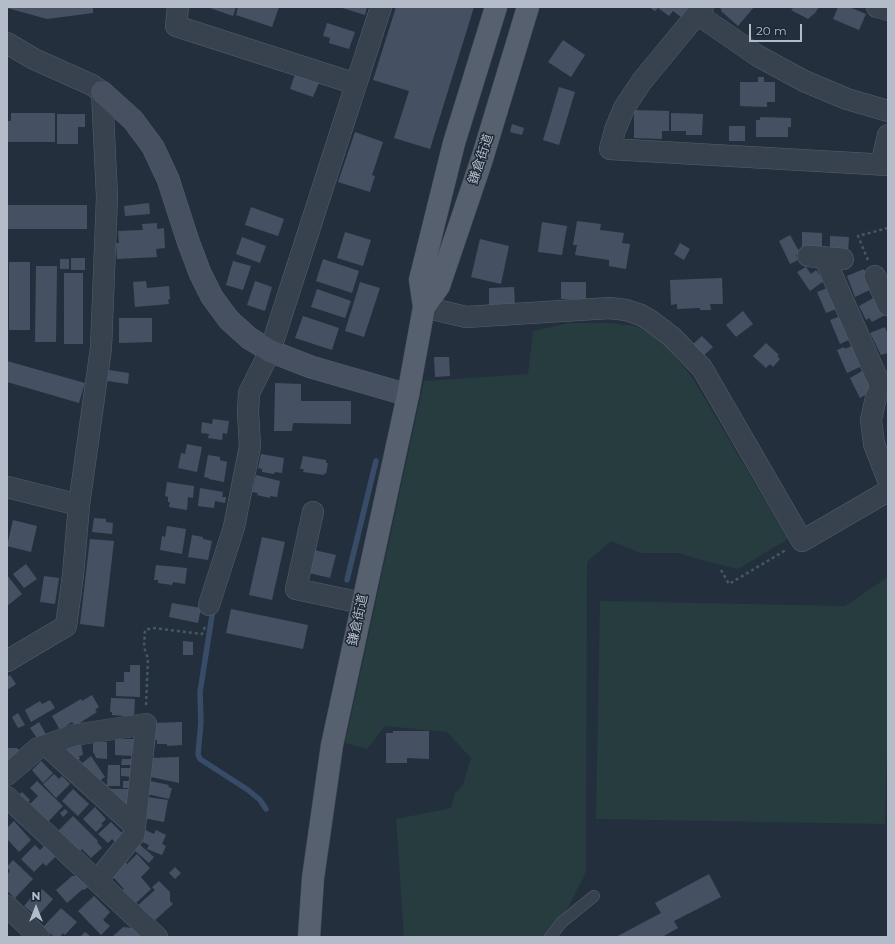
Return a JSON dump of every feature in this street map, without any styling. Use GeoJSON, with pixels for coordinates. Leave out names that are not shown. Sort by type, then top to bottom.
{"type":"FeatureCollection","features":[{"type":"Feature","properties":{"kind":"main road","name":"鎌倉街道"},"geometry":{"type":"LineString","coordinates":[[309,937],[313,878],[332,745],[408,395],[424,307],[420,280],[454,143],[496,7]]}},
{"type":"Feature","properties":{"kind":"main road","name":"鎌倉街道"},"geometry":{"type":"LineString","coordinates":[[424,307],[439,286],[482,159],[528,7]]}},
{"type":"Feature","properties":{"kind":"street"},"geometry":{"type":"LineString","coordinates":[[178,7],[176,26],[356,84]]}},
{"type":"Feature","properties":{"kind":"street"},"geometry":{"type":"LineString","coordinates":[[209,605],[234,527],[250,446],[248,412],[249,393],[270,351],[381,7]]}},
{"type":"Feature","properties":{"kind":"street"},"geometry":{"type":"LineString","coordinates":[[877,7],[888,10]]}},
{"type":"Feature","properties":{"kind":"street"},"geometry":{"type":"LineString","coordinates":[[888,111],[847,99],[804,81],[758,56],[700,10],[642,81],[624,108],[615,130],[610,149],[885,165],[888,135]]}},
{"type":"Feature","properties":{"kind":"street"},"geometry":{"type":"LineString","coordinates":[[7,43],[34,59],[92,85],[133,120],[153,147],[168,179],[188,241],[200,273],[212,297],[229,320],[249,338],[270,351],[311,367],[408,395]]}},
{"type":"Feature","properties":{"kind":"street"},"geometry":{"type":"LineString","coordinates":[[7,661],[66,626],[80,504],[101,348],[107,197],[102,92]]}},
{"type":"Feature","properties":{"kind":"street"},"geometry":{"type":"LineString","coordinates":[[825,257],[884,385],[876,397],[871,420],[874,444],[888,480]]}},
{"type":"Feature","properties":{"kind":"street"},"geometry":{"type":"LineString","coordinates":[[872,270],[888,305]]}},
{"type":"Feature","properties":{"kind":"street"},"geometry":{"type":"LineString","coordinates":[[424,307],[466,318],[610,308],[641,314],[672,337],[702,368],[802,541],[888,491]]}},
{"type":"Feature","properties":{"kind":"street"},"geometry":{"type":"LineString","coordinates":[[7,488],[80,504]]}},
{"type":"Feature","properties":{"kind":"street"},"geometry":{"type":"LineString","coordinates":[[313,512],[296,589],[362,604]]}},
{"type":"Feature","properties":{"kind":"street"},"geometry":{"type":"LineString","coordinates":[[7,775],[38,748],[46,745],[74,735],[146,724],[134,835],[97,881]]}},
{"type":"Feature","properties":{"kind":"street"},"geometry":{"type":"LineString","coordinates":[[46,745],[135,826]]}},
{"type":"Feature","properties":{"kind":"street"},"geometry":{"type":"LineString","coordinates":[[7,797],[157,937]]}},
{"type":"Feature","properties":{"kind":"street"},"geometry":{"type":"LineString","coordinates":[[7,906],[40,937]]}},
{"type":"Feature","properties":{"kind":"lane"},"geometry":{"type":"LineString","coordinates":[[550,937],[562,922],[594,896]]}},
{"type":"Feature","properties":{"kind":"path"},"geometry":{"type":"LineString","coordinates":[[872,270],[858,236],[888,228]]}},
{"type":"Feature","properties":{"kind":"path"},"geometry":{"type":"LineString","coordinates":[[721,570],[729,584],[802,541]]}},
{"type":"Feature","properties":{"kind":"path"},"geometry":{"type":"LineString","coordinates":[[146,724],[148,659],[144,647],[145,630],[153,628],[202,634],[206,623],[209,605]]}},
{"type":"Feature","properties":{"kind":"green space"},"geometry":{"type":"Polygon","coordinates":[[[569,323],[609,323],[635,326],[659,337],[692,377],[788,539],[738,569],[678,553],[641,553],[611,541],[587,562],[586,872],[553,937],[404,937],[396,819],[451,808],[455,793],[463,785],[471,758],[447,732],[385,726],[367,749],[345,743],[424,381],[528,374],[533,331],[569,323]]]}},
{"type":"Feature","properties":{"kind":"green space"},"geometry":{"type":"Polygon","coordinates":[[[888,577],[888,754],[885,824],[596,819],[600,601],[845,606],[888,577]]]}},
{"type":"Feature","properties":{"kind":"building"},"geometry":{"type":"Polygon","coordinates":[[[7,7],[93,7],[93,13],[47,19],[7,7]]]}},
{"type":"Feature","properties":{"kind":"building"},"geometry":{"type":"Polygon","coordinates":[[[207,7],[236,7],[233,16],[207,7]]]}},
{"type":"Feature","properties":{"kind":"building"},"geometry":{"type":"Polygon","coordinates":[[[238,7],[279,7],[272,27],[236,15],[238,7]]]}},
{"type":"Feature","properties":{"kind":"building"},"geometry":{"type":"Polygon","coordinates":[[[339,7],[367,7],[365,15],[339,7]]]}},
{"type":"Feature","properties":{"kind":"building"},"geometry":{"type":"Polygon","coordinates":[[[396,7],[474,7],[430,149],[394,138],[409,91],[373,80],[396,7]]]}},
{"type":"Feature","properties":{"kind":"building"},"geometry":{"type":"Polygon","coordinates":[[[649,7],[689,7],[681,17],[673,11],[669,16],[658,8],[655,11],[649,7]]]}},
{"type":"Feature","properties":{"kind":"building"},"geometry":{"type":"Polygon","coordinates":[[[719,7],[754,7],[738,26],[721,11],[722,10],[719,7]]]}},
{"type":"Feature","properties":{"kind":"building"},"geometry":{"type":"Polygon","coordinates":[[[794,7],[819,7],[808,19],[791,10],[794,7]]]}},
{"type":"Feature","properties":{"kind":"building"},"geometry":{"type":"Polygon","coordinates":[[[838,7],[849,7],[866,14],[859,30],[833,19],[838,7]]]}},
{"type":"Feature","properties":{"kind":"building"},"geometry":{"type":"Polygon","coordinates":[[[327,23],[355,32],[349,49],[329,43],[330,38],[323,36],[327,23]]]}},
{"type":"Feature","properties":{"kind":"building"},"geometry":{"type":"Polygon","coordinates":[[[563,40],[585,55],[571,77],[548,62],[563,40]]]}},
{"type":"Feature","properties":{"kind":"building"},"geometry":{"type":"Polygon","coordinates":[[[295,74],[319,83],[313,97],[290,89],[295,74]]]}},
{"type":"Feature","properties":{"kind":"building"},"geometry":{"type":"Polygon","coordinates":[[[758,77],[764,77],[764,82],[775,82],[775,102],[767,102],[767,107],[740,106],[740,82],[758,82],[758,77]]]}},
{"type":"Feature","properties":{"kind":"building"},"geometry":{"type":"Polygon","coordinates":[[[559,87],[575,92],[559,145],[543,140],[559,87]]]}},
{"type":"Feature","properties":{"kind":"building"},"geometry":{"type":"Polygon","coordinates":[[[634,110],[669,111],[669,131],[662,131],[662,139],[634,138],[634,110]]]}},
{"type":"Feature","properties":{"kind":"building"},"geometry":{"type":"Polygon","coordinates":[[[11,113],[55,113],[55,142],[7,142],[7,121],[11,121],[11,113]]]}},
{"type":"Feature","properties":{"kind":"building"},"geometry":{"type":"Polygon","coordinates":[[[671,113],[703,114],[702,135],[686,135],[686,131],[671,131],[671,113]]]}},
{"type":"Feature","properties":{"kind":"building"},"geometry":{"type":"Polygon","coordinates":[[[57,114],[85,114],[85,127],[78,127],[78,144],[57,144],[57,114]]]}},
{"type":"Feature","properties":{"kind":"building"},"geometry":{"type":"Polygon","coordinates":[[[760,117],[791,118],[791,127],[788,127],[788,137],[756,137],[756,120],[760,120],[760,117]]]}},
{"type":"Feature","properties":{"kind":"building"},"geometry":{"type":"Polygon","coordinates":[[[512,124],[524,128],[522,135],[510,132],[512,124]]]}},
{"type":"Feature","properties":{"kind":"building"},"geometry":{"type":"Polygon","coordinates":[[[729,126],[745,126],[745,141],[729,141],[729,126]]]}},
{"type":"Feature","properties":{"kind":"building"},"geometry":{"type":"Polygon","coordinates":[[[355,132],[383,142],[372,175],[375,176],[370,192],[338,182],[355,132]]]}},
{"type":"Feature","properties":{"kind":"building"},"geometry":{"type":"Polygon","coordinates":[[[149,203],[150,214],[125,216],[124,206],[149,203]]]}},
{"type":"Feature","properties":{"kind":"building"},"geometry":{"type":"Polygon","coordinates":[[[7,205],[87,205],[87,229],[7,229],[7,205]]]}},
{"type":"Feature","properties":{"kind":"building"},"geometry":{"type":"Polygon","coordinates":[[[251,207],[284,219],[278,236],[245,225],[251,207]]]}},
{"type":"Feature","properties":{"kind":"building"},"geometry":{"type":"Polygon","coordinates":[[[577,221],[601,224],[600,230],[624,233],[622,243],[630,244],[626,269],[609,266],[609,260],[575,255],[577,245],[573,245],[577,221]]]}},
{"type":"Feature","properties":{"kind":"building"},"geometry":{"type":"Polygon","coordinates":[[[542,222],[567,226],[562,255],[538,252],[542,222]]]}},
{"type":"Feature","properties":{"kind":"building"},"geometry":{"type":"Polygon","coordinates":[[[157,223],[157,229],[164,228],[165,248],[156,249],[157,257],[117,259],[116,243],[119,243],[118,231],[143,230],[142,224],[157,223]]]}},
{"type":"Feature","properties":{"kind":"building"},"geometry":{"type":"Polygon","coordinates":[[[345,232],[371,240],[363,266],[337,258],[345,232]]]}},
{"type":"Feature","properties":{"kind":"building"},"geometry":{"type":"Polygon","coordinates":[[[802,232],[822,233],[822,252],[802,252],[802,232]]]}},
{"type":"Feature","properties":{"kind":"building"},"geometry":{"type":"Polygon","coordinates":[[[790,235],[800,253],[796,255],[798,260],[790,264],[779,241],[790,235]]]}},
{"type":"Feature","properties":{"kind":"building"},"geometry":{"type":"Polygon","coordinates":[[[830,236],[849,237],[848,253],[830,253],[830,236]]]}},
{"type":"Feature","properties":{"kind":"building"},"geometry":{"type":"Polygon","coordinates":[[[242,237],[266,246],[260,263],[236,254],[242,237]]]}},
{"type":"Feature","properties":{"kind":"building"},"geometry":{"type":"Polygon","coordinates":[[[480,239],[509,246],[501,284],[471,277],[480,239]]]}},
{"type":"Feature","properties":{"kind":"building"},"geometry":{"type":"Polygon","coordinates":[[[680,243],[690,249],[684,260],[674,254],[680,243]]]}},
{"type":"Feature","properties":{"kind":"building"},"geometry":{"type":"Polygon","coordinates":[[[71,258],[85,258],[85,270],[71,270],[71,258]]]}},
{"type":"Feature","properties":{"kind":"building"},"geometry":{"type":"Polygon","coordinates":[[[60,259],[69,259],[69,269],[60,269],[60,259]]]}},
{"type":"Feature","properties":{"kind":"building"},"geometry":{"type":"Polygon","coordinates":[[[323,259],[359,271],[352,293],[316,281],[323,259]]]}},
{"type":"Feature","properties":{"kind":"building"},"geometry":{"type":"Polygon","coordinates":[[[233,261],[251,266],[243,290],[226,285],[233,261]]]}},
{"type":"Feature","properties":{"kind":"building"},"geometry":{"type":"Polygon","coordinates":[[[9,262],[30,262],[30,330],[9,330],[9,262]]]}},
{"type":"Feature","properties":{"kind":"building"},"geometry":{"type":"Polygon","coordinates":[[[36,266],[57,266],[56,342],[35,342],[36,266]]]}},
{"type":"Feature","properties":{"kind":"building"},"geometry":{"type":"Polygon","coordinates":[[[806,267],[811,274],[816,270],[824,281],[810,291],[797,272],[806,267]]]}},
{"type":"Feature","properties":{"kind":"building"},"geometry":{"type":"Polygon","coordinates":[[[864,269],[872,289],[855,297],[847,276],[864,269]]]}},
{"type":"Feature","properties":{"kind":"building"},"geometry":{"type":"Polygon","coordinates":[[[64,273],[83,273],[83,344],[64,344],[64,273]]]}},
{"type":"Feature","properties":{"kind":"building"},"geometry":{"type":"Polygon","coordinates":[[[722,278],[723,304],[710,304],[711,310],[700,310],[700,308],[677,309],[677,304],[671,305],[670,280],[722,278]]]}},
{"type":"Feature","properties":{"kind":"building"},"geometry":{"type":"Polygon","coordinates":[[[146,281],[147,288],[169,286],[169,304],[135,307],[133,282],[146,281]]]}},
{"type":"Feature","properties":{"kind":"building"},"geometry":{"type":"Polygon","coordinates":[[[255,281],[272,287],[265,311],[247,305],[255,281]]]}},
{"type":"Feature","properties":{"kind":"building"},"geometry":{"type":"Polygon","coordinates":[[[360,282],[380,288],[364,337],[345,331],[360,282]]]}},
{"type":"Feature","properties":{"kind":"building"},"geometry":{"type":"Polygon","coordinates":[[[561,282],[586,282],[586,300],[561,299],[561,282]]]}},
{"type":"Feature","properties":{"kind":"building"},"geometry":{"type":"Polygon","coordinates":[[[514,287],[515,304],[489,305],[489,288],[514,287]]]}},
{"type":"Feature","properties":{"kind":"building"},"geometry":{"type":"Polygon","coordinates":[[[830,287],[839,308],[826,313],[817,292],[830,287]]]}},
{"type":"Feature","properties":{"kind":"building"},"geometry":{"type":"Polygon","coordinates":[[[317,289],[351,301],[345,318],[311,307],[317,289]]]}},
{"type":"Feature","properties":{"kind":"building"},"geometry":{"type":"Polygon","coordinates":[[[877,296],[885,315],[872,322],[869,318],[866,320],[859,306],[877,296]]]}},
{"type":"Feature","properties":{"kind":"building"},"geometry":{"type":"Polygon","coordinates":[[[743,311],[753,324],[736,337],[726,325],[743,311]]]}},
{"type":"Feature","properties":{"kind":"building"},"geometry":{"type":"Polygon","coordinates":[[[843,315],[853,338],[840,344],[830,320],[843,315]]]}},
{"type":"Feature","properties":{"kind":"building"},"geometry":{"type":"Polygon","coordinates":[[[303,316],[339,328],[332,350],[295,338],[303,316]]]}},
{"type":"Feature","properties":{"kind":"building"},"geometry":{"type":"Polygon","coordinates":[[[119,318],[152,318],[152,342],[119,343],[119,318]]]}},
{"type":"Feature","properties":{"kind":"building"},"geometry":{"type":"Polygon","coordinates":[[[885,327],[888,335],[888,353],[881,355],[870,333],[885,327]]]}},
{"type":"Feature","properties":{"kind":"building"},"geometry":{"type":"Polygon","coordinates":[[[702,336],[713,347],[702,357],[692,345],[702,336]]]}},
{"type":"Feature","properties":{"kind":"building"},"geometry":{"type":"Polygon","coordinates":[[[766,343],[779,355],[777,356],[780,359],[773,367],[770,364],[766,368],[753,356],[766,343]]]}},
{"type":"Feature","properties":{"kind":"building"},"geometry":{"type":"Polygon","coordinates":[[[854,345],[862,366],[847,373],[837,350],[844,347],[845,349],[854,345]]]}},
{"type":"Feature","properties":{"kind":"building"},"geometry":{"type":"Polygon","coordinates":[[[434,357],[449,357],[450,376],[435,377],[434,357]]]}},
{"type":"Feature","properties":{"kind":"building"},"geometry":{"type":"Polygon","coordinates":[[[7,361],[85,383],[79,403],[7,382],[7,361]]]}},
{"type":"Feature","properties":{"kind":"building"},"geometry":{"type":"Polygon","coordinates":[[[109,370],[129,373],[128,384],[107,381],[109,370]]]}},
{"type":"Feature","properties":{"kind":"building"},"geometry":{"type":"Polygon","coordinates":[[[862,371],[872,391],[860,398],[850,378],[862,371]]]}},
{"type":"Feature","properties":{"kind":"building"},"geometry":{"type":"Polygon","coordinates":[[[275,383],[301,384],[301,401],[351,401],[351,424],[293,423],[292,431],[274,431],[275,383]]]}},
{"type":"Feature","properties":{"kind":"building"},"geometry":{"type":"Polygon","coordinates":[[[213,419],[229,421],[227,434],[223,433],[222,440],[208,438],[209,434],[201,433],[202,422],[212,424],[213,419]]]}},
{"type":"Feature","properties":{"kind":"building"},"geometry":{"type":"Polygon","coordinates":[[[187,444],[202,447],[197,472],[178,468],[181,453],[185,454],[187,444]]]}},
{"type":"Feature","properties":{"kind":"building"},"geometry":{"type":"Polygon","coordinates":[[[261,454],[284,458],[282,473],[275,472],[274,474],[262,472],[262,469],[258,468],[261,454]]]}},
{"type":"Feature","properties":{"kind":"building"},"geometry":{"type":"Polygon","coordinates":[[[208,455],[220,457],[220,460],[227,462],[224,482],[204,477],[208,455]]]}},
{"type":"Feature","properties":{"kind":"building"},"geometry":{"type":"Polygon","coordinates":[[[303,456],[326,460],[326,463],[328,463],[326,474],[303,472],[304,469],[300,469],[303,456]]]}},
{"type":"Feature","properties":{"kind":"building"},"geometry":{"type":"Polygon","coordinates":[[[256,475],[280,481],[277,497],[270,496],[270,498],[257,495],[258,493],[252,492],[256,475]]]}},
{"type":"Feature","properties":{"kind":"building"},"geometry":{"type":"Polygon","coordinates":[[[167,482],[194,486],[193,498],[188,497],[187,510],[169,507],[170,502],[168,502],[168,497],[165,496],[167,482]]]}},
{"type":"Feature","properties":{"kind":"building"},"geometry":{"type":"Polygon","coordinates":[[[200,488],[223,492],[222,497],[226,497],[225,503],[215,501],[214,508],[198,506],[200,488]]]}},
{"type":"Feature","properties":{"kind":"building"},"geometry":{"type":"Polygon","coordinates":[[[94,518],[106,519],[106,522],[113,523],[112,534],[92,532],[94,518]]]}},
{"type":"Feature","properties":{"kind":"building"},"geometry":{"type":"Polygon","coordinates":[[[13,520],[37,526],[31,552],[7,546],[13,520]]]}},
{"type":"Feature","properties":{"kind":"building"},"geometry":{"type":"Polygon","coordinates":[[[167,526],[186,529],[182,554],[160,550],[162,536],[165,537],[167,526]]]}},
{"type":"Feature","properties":{"kind":"building"},"geometry":{"type":"Polygon","coordinates":[[[192,535],[203,537],[203,539],[212,541],[208,560],[188,557],[192,535]]]}},
{"type":"Feature","properties":{"kind":"building"},"geometry":{"type":"Polygon","coordinates":[[[262,537],[285,542],[272,600],[249,595],[262,537]]]}},
{"type":"Feature","properties":{"kind":"building"},"geometry":{"type":"Polygon","coordinates":[[[90,539],[114,541],[104,627],[80,624],[90,539]]]}},
{"type":"Feature","properties":{"kind":"building"},"geometry":{"type":"Polygon","coordinates":[[[314,550],[336,555],[330,578],[309,573],[314,550]]]}},
{"type":"Feature","properties":{"kind":"building"},"geometry":{"type":"Polygon","coordinates":[[[26,564],[37,579],[24,588],[13,574],[26,564]]]}},
{"type":"Feature","properties":{"kind":"building"},"geometry":{"type":"Polygon","coordinates":[[[156,565],[187,568],[185,584],[173,582],[172,585],[158,583],[158,580],[154,580],[156,565]]]}},
{"type":"Feature","properties":{"kind":"building"},"geometry":{"type":"Polygon","coordinates":[[[7,575],[22,594],[7,606],[7,575]]]}},
{"type":"Feature","properties":{"kind":"building"},"geometry":{"type":"Polygon","coordinates":[[[44,576],[59,578],[55,604],[40,602],[44,576]]]}},
{"type":"Feature","properties":{"kind":"building"},"geometry":{"type":"Polygon","coordinates":[[[172,603],[201,608],[198,623],[169,617],[172,603]]]}},
{"type":"Feature","properties":{"kind":"building"},"geometry":{"type":"Polygon","coordinates":[[[231,609],[308,625],[303,649],[226,633],[231,609]]]}},
{"type":"Feature","properties":{"kind":"building"},"geometry":{"type":"Polygon","coordinates":[[[183,641],[193,642],[193,655],[183,655],[183,641]]]}},
{"type":"Feature","properties":{"kind":"building"},"geometry":{"type":"Polygon","coordinates":[[[130,665],[140,665],[140,697],[116,696],[116,682],[124,682],[124,672],[130,672],[130,665]]]}},
{"type":"Feature","properties":{"kind":"building"},"geometry":{"type":"Polygon","coordinates":[[[10,675],[16,684],[7,690],[7,677],[10,675]]]}},
{"type":"Feature","properties":{"kind":"building"},"geometry":{"type":"Polygon","coordinates":[[[92,695],[99,707],[95,710],[97,712],[75,726],[72,722],[60,730],[52,716],[81,699],[82,701],[92,695]]]}},
{"type":"Feature","properties":{"kind":"building"},"geometry":{"type":"Polygon","coordinates":[[[111,698],[135,699],[134,717],[112,715],[112,712],[110,712],[111,698]]]}},
{"type":"Feature","properties":{"kind":"building"},"geometry":{"type":"Polygon","coordinates":[[[50,700],[55,708],[31,722],[25,710],[40,701],[42,704],[50,700]]]}},
{"type":"Feature","properties":{"kind":"building"},"geometry":{"type":"Polygon","coordinates":[[[18,713],[25,725],[18,728],[12,717],[18,713]]]}},
{"type":"Feature","properties":{"kind":"building"},"geometry":{"type":"Polygon","coordinates":[[[39,722],[47,736],[39,741],[30,728],[39,722]]]}},
{"type":"Feature","properties":{"kind":"building"},"geometry":{"type":"Polygon","coordinates":[[[182,722],[182,745],[167,746],[167,744],[157,744],[157,740],[152,740],[152,723],[182,722]]]}},
{"type":"Feature","properties":{"kind":"building"},"geometry":{"type":"Polygon","coordinates":[[[393,731],[429,731],[429,759],[407,758],[407,763],[386,763],[386,733],[393,733],[393,731]]]}},
{"type":"Feature","properties":{"kind":"building"},"geometry":{"type":"Polygon","coordinates":[[[115,739],[135,739],[135,756],[115,755],[115,739]]]}},
{"type":"Feature","properties":{"kind":"building"},"geometry":{"type":"Polygon","coordinates":[[[93,742],[107,742],[107,759],[96,758],[93,753],[93,742]]]}},
{"type":"Feature","properties":{"kind":"building"},"geometry":{"type":"Polygon","coordinates":[[[81,743],[83,755],[79,756],[80,759],[72,761],[63,746],[81,743]]]}},
{"type":"Feature","properties":{"kind":"building"},"geometry":{"type":"Polygon","coordinates":[[[17,748],[21,752],[7,764],[7,749],[17,748]]]}},
{"type":"Feature","properties":{"kind":"building"},"geometry":{"type":"Polygon","coordinates":[[[91,756],[105,777],[94,785],[80,765],[91,756]]]}},
{"type":"Feature","properties":{"kind":"building"},"geometry":{"type":"Polygon","coordinates":[[[179,757],[179,783],[151,777],[151,758],[179,757]]]}},
{"type":"Feature","properties":{"kind":"building"},"geometry":{"type":"Polygon","coordinates":[[[122,759],[136,759],[136,765],[121,765],[122,759]]]}},
{"type":"Feature","properties":{"kind":"building"},"geometry":{"type":"Polygon","coordinates":[[[41,761],[53,773],[43,783],[32,770],[41,761]]]}},
{"type":"Feature","properties":{"kind":"building"},"geometry":{"type":"Polygon","coordinates":[[[108,765],[120,765],[120,786],[107,786],[108,765]]]}},
{"type":"Feature","properties":{"kind":"building"},"geometry":{"type":"Polygon","coordinates":[[[121,768],[134,768],[134,777],[121,776],[121,768]]]}},
{"type":"Feature","properties":{"kind":"building"},"geometry":{"type":"Polygon","coordinates":[[[54,774],[59,779],[62,776],[70,784],[56,798],[43,784],[54,774]]]}},
{"type":"Feature","properties":{"kind":"building"},"geometry":{"type":"Polygon","coordinates":[[[37,781],[63,806],[47,823],[29,805],[38,796],[30,788],[37,781]]]}},
{"type":"Feature","properties":{"kind":"building"},"geometry":{"type":"Polygon","coordinates":[[[123,781],[134,781],[134,788],[123,788],[123,781]]]}},
{"type":"Feature","properties":{"kind":"building"},"geometry":{"type":"Polygon","coordinates":[[[150,781],[169,785],[168,787],[172,788],[169,799],[147,794],[150,781]]]}},
{"type":"Feature","properties":{"kind":"building"},"geometry":{"type":"Polygon","coordinates":[[[73,789],[89,804],[78,816],[62,801],[73,789]]]}},
{"type":"Feature","properties":{"kind":"building"},"geometry":{"type":"Polygon","coordinates":[[[109,789],[131,789],[131,807],[120,807],[109,789]]]}},
{"type":"Feature","properties":{"kind":"building"},"geometry":{"type":"Polygon","coordinates":[[[22,792],[30,800],[27,803],[19,795],[22,792]]]}},
{"type":"Feature","properties":{"kind":"building"},"geometry":{"type":"Polygon","coordinates":[[[147,797],[168,800],[164,822],[143,818],[147,797]]]}},
{"type":"Feature","properties":{"kind":"building"},"geometry":{"type":"Polygon","coordinates":[[[95,807],[106,819],[101,824],[103,825],[96,832],[83,819],[95,807]]]}},
{"type":"Feature","properties":{"kind":"building"},"geometry":{"type":"Polygon","coordinates":[[[65,809],[68,812],[63,817],[60,813],[65,809]]]}},
{"type":"Feature","properties":{"kind":"building"},"geometry":{"type":"Polygon","coordinates":[[[73,816],[98,841],[97,842],[102,848],[91,858],[82,849],[78,853],[57,832],[73,816]]]}},
{"type":"Feature","properties":{"kind":"building"},"geometry":{"type":"Polygon","coordinates":[[[14,821],[31,840],[19,852],[7,839],[7,828],[14,821]]]}},
{"type":"Feature","properties":{"kind":"building"},"geometry":{"type":"Polygon","coordinates":[[[111,822],[124,835],[116,843],[112,839],[108,843],[98,834],[111,822]]]}},
{"type":"Feature","properties":{"kind":"building"},"geometry":{"type":"Polygon","coordinates":[[[145,830],[154,834],[156,830],[166,835],[162,844],[166,846],[162,855],[147,849],[149,845],[140,841],[145,830]]]}},
{"type":"Feature","properties":{"kind":"building"},"geometry":{"type":"Polygon","coordinates":[[[47,843],[58,854],[46,866],[43,863],[34,872],[21,859],[35,845],[40,850],[47,843]]]}},
{"type":"Feature","properties":{"kind":"building"},"geometry":{"type":"Polygon","coordinates":[[[139,844],[154,857],[149,863],[134,850],[139,844]]]}},
{"type":"Feature","properties":{"kind":"building"},"geometry":{"type":"Polygon","coordinates":[[[137,854],[150,868],[141,877],[151,889],[134,905],[121,891],[124,889],[113,877],[120,870],[118,868],[125,862],[127,864],[137,854]]]}},
{"type":"Feature","properties":{"kind":"building"},"geometry":{"type":"Polygon","coordinates":[[[13,860],[33,879],[15,898],[7,891],[7,875],[10,871],[7,867],[13,860]]]}},
{"type":"Feature","properties":{"kind":"building"},"geometry":{"type":"Polygon","coordinates":[[[175,867],[181,873],[175,879],[169,873],[175,867]]]}},
{"type":"Feature","properties":{"kind":"building"},"geometry":{"type":"Polygon","coordinates":[[[709,874],[721,897],[674,921],[678,928],[662,937],[616,937],[661,913],[655,903],[709,874]]]}},
{"type":"Feature","properties":{"kind":"building"},"geometry":{"type":"Polygon","coordinates":[[[72,876],[77,876],[88,887],[84,890],[83,889],[67,903],[56,890],[72,876]]]}},
{"type":"Feature","properties":{"kind":"building"},"geometry":{"type":"Polygon","coordinates":[[[159,881],[170,892],[170,901],[173,904],[155,920],[136,907],[155,890],[152,887],[159,881]]]}},
{"type":"Feature","properties":{"kind":"building"},"geometry":{"type":"Polygon","coordinates":[[[42,889],[53,899],[37,917],[24,906],[34,894],[35,895],[39,891],[40,892],[42,889]]]}},
{"type":"Feature","properties":{"kind":"building"},"geometry":{"type":"Polygon","coordinates":[[[94,896],[110,912],[103,920],[110,926],[101,935],[78,911],[94,896]]]}},
{"type":"Feature","properties":{"kind":"building"},"geometry":{"type":"Polygon","coordinates":[[[61,908],[77,922],[65,935],[63,933],[60,937],[54,937],[43,927],[61,908]]]}},
{"type":"Feature","properties":{"kind":"building"},"geometry":{"type":"Polygon","coordinates":[[[123,927],[132,928],[141,937],[112,937],[123,927]]]}},
{"type":"Feature","properties":{"kind":"building"},"geometry":{"type":"Polygon","coordinates":[[[85,932],[91,937],[80,937],[85,932]]]}},
{"type":"Feature","properties":{"kind":"waterway"},"geometry":{"type":"LineString","coordinates":[[347,580],[376,461]]}},
{"type":"Feature","properties":{"kind":"waterway"},"geometry":{"type":"LineString","coordinates":[[213,609],[200,692],[201,722],[198,754],[200,759],[248,790],[260,800],[266,809]]}}]}
